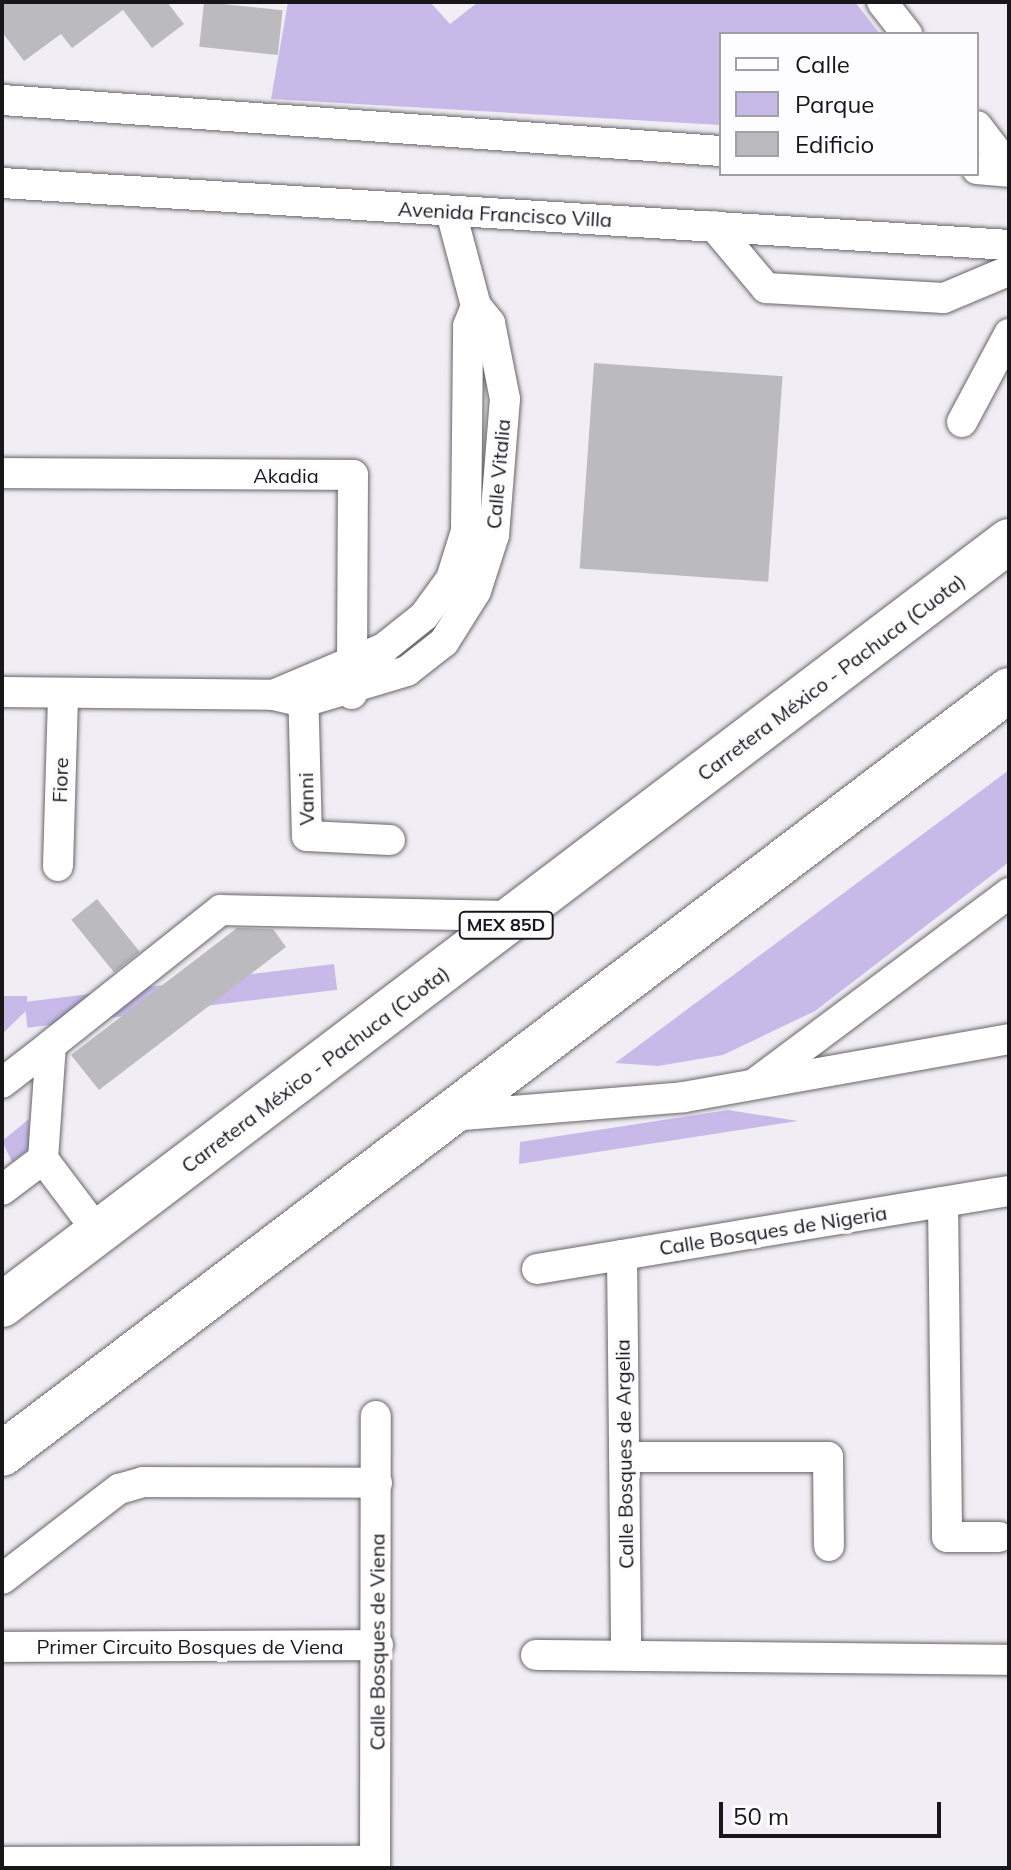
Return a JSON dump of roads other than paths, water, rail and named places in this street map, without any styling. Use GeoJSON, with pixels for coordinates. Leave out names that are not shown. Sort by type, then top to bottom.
{"type":"FeatureCollection","features":[{"type":"Feature","properties":{"kind":"highway","name":"Carretera México - Pachuca (Cuota)"},"geometry":{"type":"LineString","coordinates":[[2,1305],[1009,541]]}},
{"type":"Feature","properties":{"kind":"highway"},"geometry":{"type":"LineString","coordinates":[[2,1454],[1009,690]]}},
{"type":"Feature","properties":{"kind":"street"},"geometry":{"type":"LineString","coordinates":[[882,2],[905,32]]}},
{"type":"Feature","properties":{"kind":"street"},"geometry":{"type":"LineString","coordinates":[[2,100],[719,151]]}},
{"type":"Feature","properties":{"kind":"street"},"geometry":{"type":"LineString","coordinates":[[979,129],[1009,170]]}},
{"type":"Feature","properties":{"kind":"street"},"geometry":{"type":"LineString","coordinates":[[979,169],[1009,170]]}},
{"type":"Feature","properties":{"kind":"street","name":"Avenida Francisco Villa"},"geometry":{"type":"LineString","coordinates":[[2,183],[714,226],[1008,261]]}},
{"type":"Feature","properties":{"kind":"street","name":"Calle Vitalia"},"geometry":{"type":"LineString","coordinates":[[2,692],[273,695],[407,671],[444,642],[476,591],[480,533],[505,399],[490,323],[476,306],[451,212]]}},
{"type":"Feature","properties":{"kind":"street"},"geometry":{"type":"LineString","coordinates":[[714,226],[766,288],[944,298],[1008,261]]}},
{"type":"Feature","properties":{"kind":"street"},"geometry":{"type":"LineString","coordinates":[[962,422],[1009,334]]}},
{"type":"Feature","properties":{"kind":"street","name":"Akadia"},"geometry":{"type":"LineString","coordinates":[[2,473],[353,475],[350,680]]}},
{"type":"Feature","properties":{"kind":"street","name":"Vanni"},"geometry":{"type":"LineString","coordinates":[[304,691],[307,836],[390,840]]}},
{"type":"Feature","properties":{"kind":"street","name":"Fiore"},"geometry":{"type":"LineString","coordinates":[[58,866],[63,693]]}},
{"type":"Feature","properties":{"kind":"street"},"geometry":{"type":"LineString","coordinates":[[749,1087],[1009,893]]}},
{"type":"Feature","properties":{"kind":"street"},"geometry":{"type":"LineString","coordinates":[[2,1083],[221,910],[518,916]]}},
{"type":"Feature","properties":{"kind":"street"},"geometry":{"type":"LineString","coordinates":[[444,1116],[749,1087],[1009,1039]]}},
{"type":"Feature","properties":{"kind":"street"},"geometry":{"type":"LineString","coordinates":[[51,1045],[43,1159],[99,1233]]}},
{"type":"Feature","properties":{"kind":"street"},"geometry":{"type":"LineString","coordinates":[[2,1190],[43,1159]]}},
{"type":"Feature","properties":{"kind":"street","name":"Calle Bosques de Nigeria"},"geometry":{"type":"LineString","coordinates":[[537,1269],[1009,1191]]}},
{"type":"Feature","properties":{"kind":"street"},"geometry":{"type":"LineString","coordinates":[[943,1202],[947,1537],[999,1537]]}},
{"type":"Feature","properties":{"kind":"street","name":"Calle Bosques de Argelia"},"geometry":{"type":"LineString","coordinates":[[622,1255],[626,1654]]}},
{"type":"Feature","properties":{"kind":"street","name":"Calle Bosques de Viena"},"geometry":{"type":"LineString","coordinates":[[375,1865],[378,1645],[376,1416]]}},
{"type":"Feature","properties":{"kind":"street"},"geometry":{"type":"LineString","coordinates":[[624,1457],[828,1457],[829,1546]]}},
{"type":"Feature","properties":{"kind":"street"},"geometry":{"type":"LineString","coordinates":[[2,1579],[119,1489],[143,1482],[377,1483]]}},
{"type":"Feature","properties":{"kind":"street","name":"Primer Circuito Bosques de Viena"},"geometry":{"type":"LineString","coordinates":[[2,1647],[378,1645]]}},
{"type":"Feature","properties":{"kind":"street"},"geometry":{"type":"LineString","coordinates":[[536,1655],[1009,1660]]}},
{"type":"Feature","properties":{"kind":"street"},"geometry":{"type":"LineString","coordinates":[[2,1862],[375,1865]]}}]}
